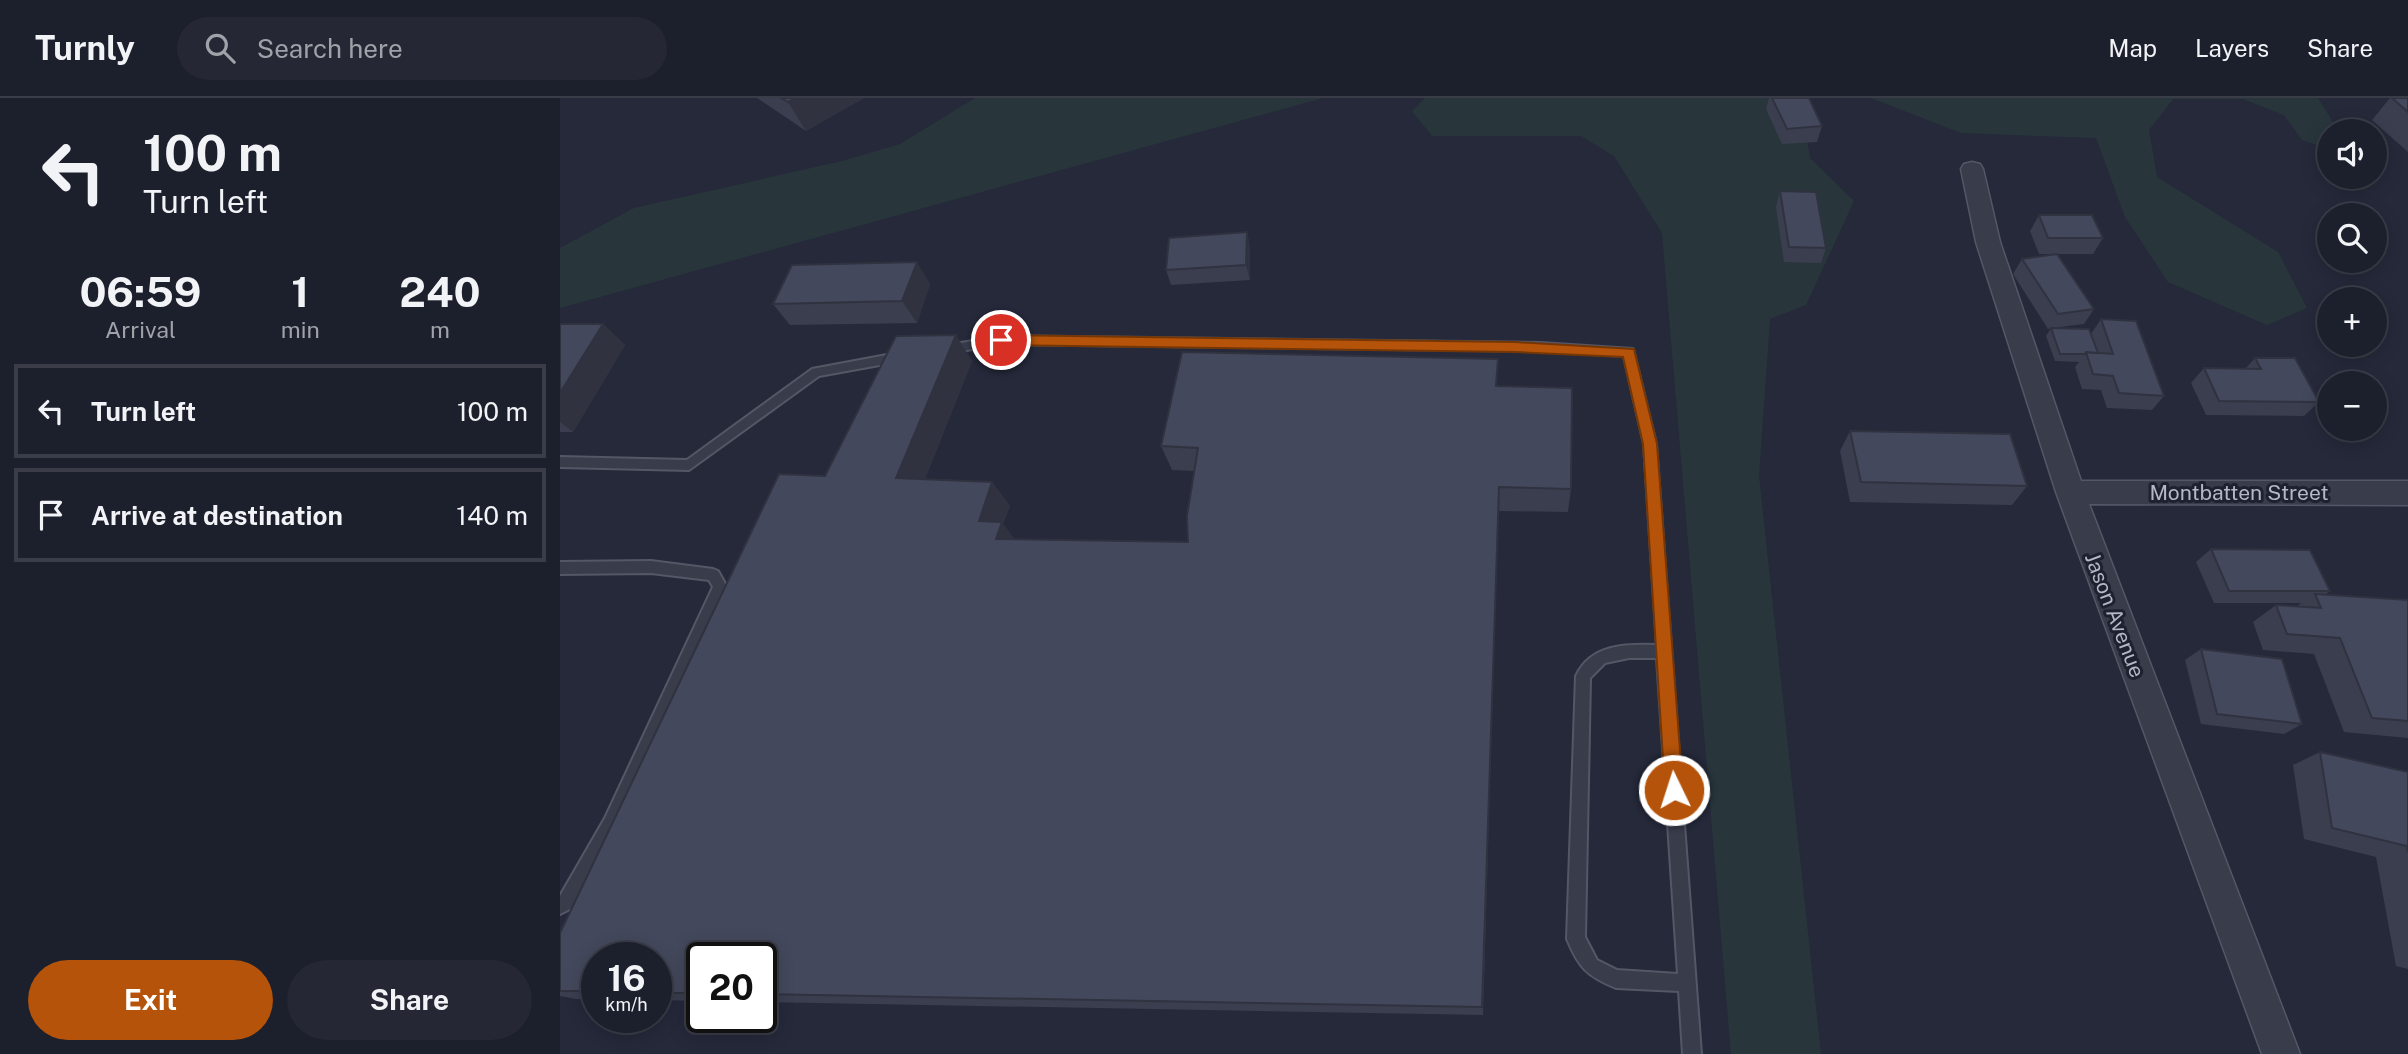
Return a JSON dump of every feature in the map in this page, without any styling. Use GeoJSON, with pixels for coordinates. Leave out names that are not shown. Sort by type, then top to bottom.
{"type":"FeatureCollection","features":[{"type":"Feature","properties":{"kind":"street","name":"Jason Avenue"},"geometry":{"type":"LineString","coordinates":[[1972,169],[1987,242],[2070,492],[2281,1054]]}},
{"type":"Feature","properties":{"kind":"street","name":"Montbatten Street"},"geometry":{"type":"LineString","coordinates":[[2070,492],[2408,493]]}},
{"type":"Feature","properties":{"kind":"lane"},"geometry":{"type":"LineString","coordinates":[[560,462],[689,466],[816,372],[1015,340],[1527,347],[1629,352],[1650,444],[1692,1054]]}},
{"type":"Feature","properties":{"kind":"lane"},"geometry":{"type":"LineString","coordinates":[[560,568],[651,567],[713,575],[720,587],[611,824],[568,901],[560,906]]}},
{"type":"Feature","properties":{"kind":"lane"},"geometry":{"type":"LineString","coordinates":[[1664,652],[1611,652],[1593,662],[1583,676],[1576,939],[1591,966],[1616,979],[1687,982]]}},
{"type":"Feature","properties":{"kind":"shaded area"},"geometry":{"type":"Polygon","coordinates":[[[975,98],[1323,98],[560,308],[560,248],[634,208],[842,161],[900,144],[975,98]]]}},
{"type":"Feature","properties":{"kind":"shaded area"},"geometry":{"type":"Polygon","coordinates":[[[1425,98],[1800,98],[1810,158],[1854,201],[1806,305],[1770,319],[1759,476],[1821,1054],[1731,1054],[1662,233],[1614,156],[1581,136],[1432,136],[1412,111],[1425,98]]]}},
{"type":"Feature","properties":{"kind":"shaded area"},"geometry":{"type":"Polygon","coordinates":[[[1871,98],[2318,98],[2331,119],[2317,119],[2317,145],[2302,140],[2284,115],[2243,99],[2173,99],[2149,130],[2157,177],[2278,252],[2307,308],[2267,325],[2168,282],[2125,217],[2096,138],[1961,133],[1871,98]]]}},
{"type":"Feature","properties":{"kind":"building"},"geometry":{"type":"Polygon","coordinates":[[[1772,98],[1809,98],[1822,126],[1787,129],[1772,98]]]}},
{"type":"Feature","properties":{"kind":"building"},"geometry":{"type":"Polygon","coordinates":[[[2392,98],[2408,98],[2408,112],[2392,98]]]}},
{"type":"Feature","properties":{"kind":"building"},"geometry":{"type":"Polygon","coordinates":[[[1780,191],[1816,192],[1826,248],[1789,247],[1780,191]]]}},
{"type":"Feature","properties":{"kind":"building"},"geometry":{"type":"Polygon","coordinates":[[[2039,215],[2092,215],[2103,238],[2048,238],[2039,215]]]}},
{"type":"Feature","properties":{"kind":"building"},"geometry":{"type":"Polygon","coordinates":[[[1247,232],[1246,265],[1166,270],[1169,238],[1247,232]]]}},
{"type":"Feature","properties":{"kind":"building"},"geometry":{"type":"Polygon","coordinates":[[[2057,254],[2094,309],[2058,314],[2022,259],[2057,254]]]}},
{"type":"Feature","properties":{"kind":"building"},"geometry":{"type":"Polygon","coordinates":[[[917,262],[902,301],[773,304],[792,265],[917,262]]]}},
{"type":"Feature","properties":{"kind":"building"},"geometry":{"type":"Polygon","coordinates":[[[2101,319],[2136,321],[2164,396],[2119,393],[2113,376],[2093,374],[2086,352],[2113,354],[2101,319]]]}},
{"type":"Feature","properties":{"kind":"building"},"geometry":{"type":"Polygon","coordinates":[[[560,324],[603,324],[560,393],[560,324]]]}},
{"type":"Feature","properties":{"kind":"building"},"geometry":{"type":"Polygon","coordinates":[[[2051,328],[2089,329],[2098,353],[2060,354],[2051,328]]]}},
{"type":"Feature","properties":{"kind":"building"},"geometry":{"type":"Polygon","coordinates":[[[956,335],[896,478],[992,482],[979,521],[1002,522],[996,539],[1188,542],[1187,516],[1198,448],[1161,446],[1182,352],[1498,359],[1496,386],[1572,388],[1571,489],[1499,487],[1482,1007],[777,994],[777,942],[686,942],[686,993],[672,993],[672,942],[581,942],[581,991],[560,991],[560,933],[779,474],[825,476],[896,336],[956,335]]]}},
{"type":"Feature","properties":{"kind":"building"},"geometry":{"type":"Polygon","coordinates":[[[2255,358],[2295,358],[2317,402],[2219,401],[2204,368],[2261,369],[2255,358]]]}},
{"type":"Feature","properties":{"kind":"building"},"geometry":{"type":"Polygon","coordinates":[[[1850,431],[2010,434],[2027,486],[1861,482],[1850,431]]]}},
{"type":"Feature","properties":{"kind":"building"},"geometry":{"type":"Polygon","coordinates":[[[2211,549],[2310,550],[2330,591],[2229,591],[2211,549]]]}},
{"type":"Feature","properties":{"kind":"building"},"geometry":{"type":"Polygon","coordinates":[[[2315,594],[2408,600],[2408,721],[2372,718],[2340,638],[2287,634],[2276,605],[2321,608],[2315,594]]]}},
{"type":"Feature","properties":{"kind":"building"},"geometry":{"type":"Polygon","coordinates":[[[2201,649],[2282,659],[2302,724],[2217,714],[2201,649]]]}},
{"type":"Feature","properties":{"kind":"building"},"geometry":{"type":"Polygon","coordinates":[[[2320,752],[2408,772],[2408,852],[2407,846],[2332,828],[2320,752]]]}},
{"type":"Feature","properties":{"kind":"route"},"geometry":{"type":"LineString","coordinates":[[1001,340],[1541,347],[1629,352],[1650,444],[1674,790]]}}]}
